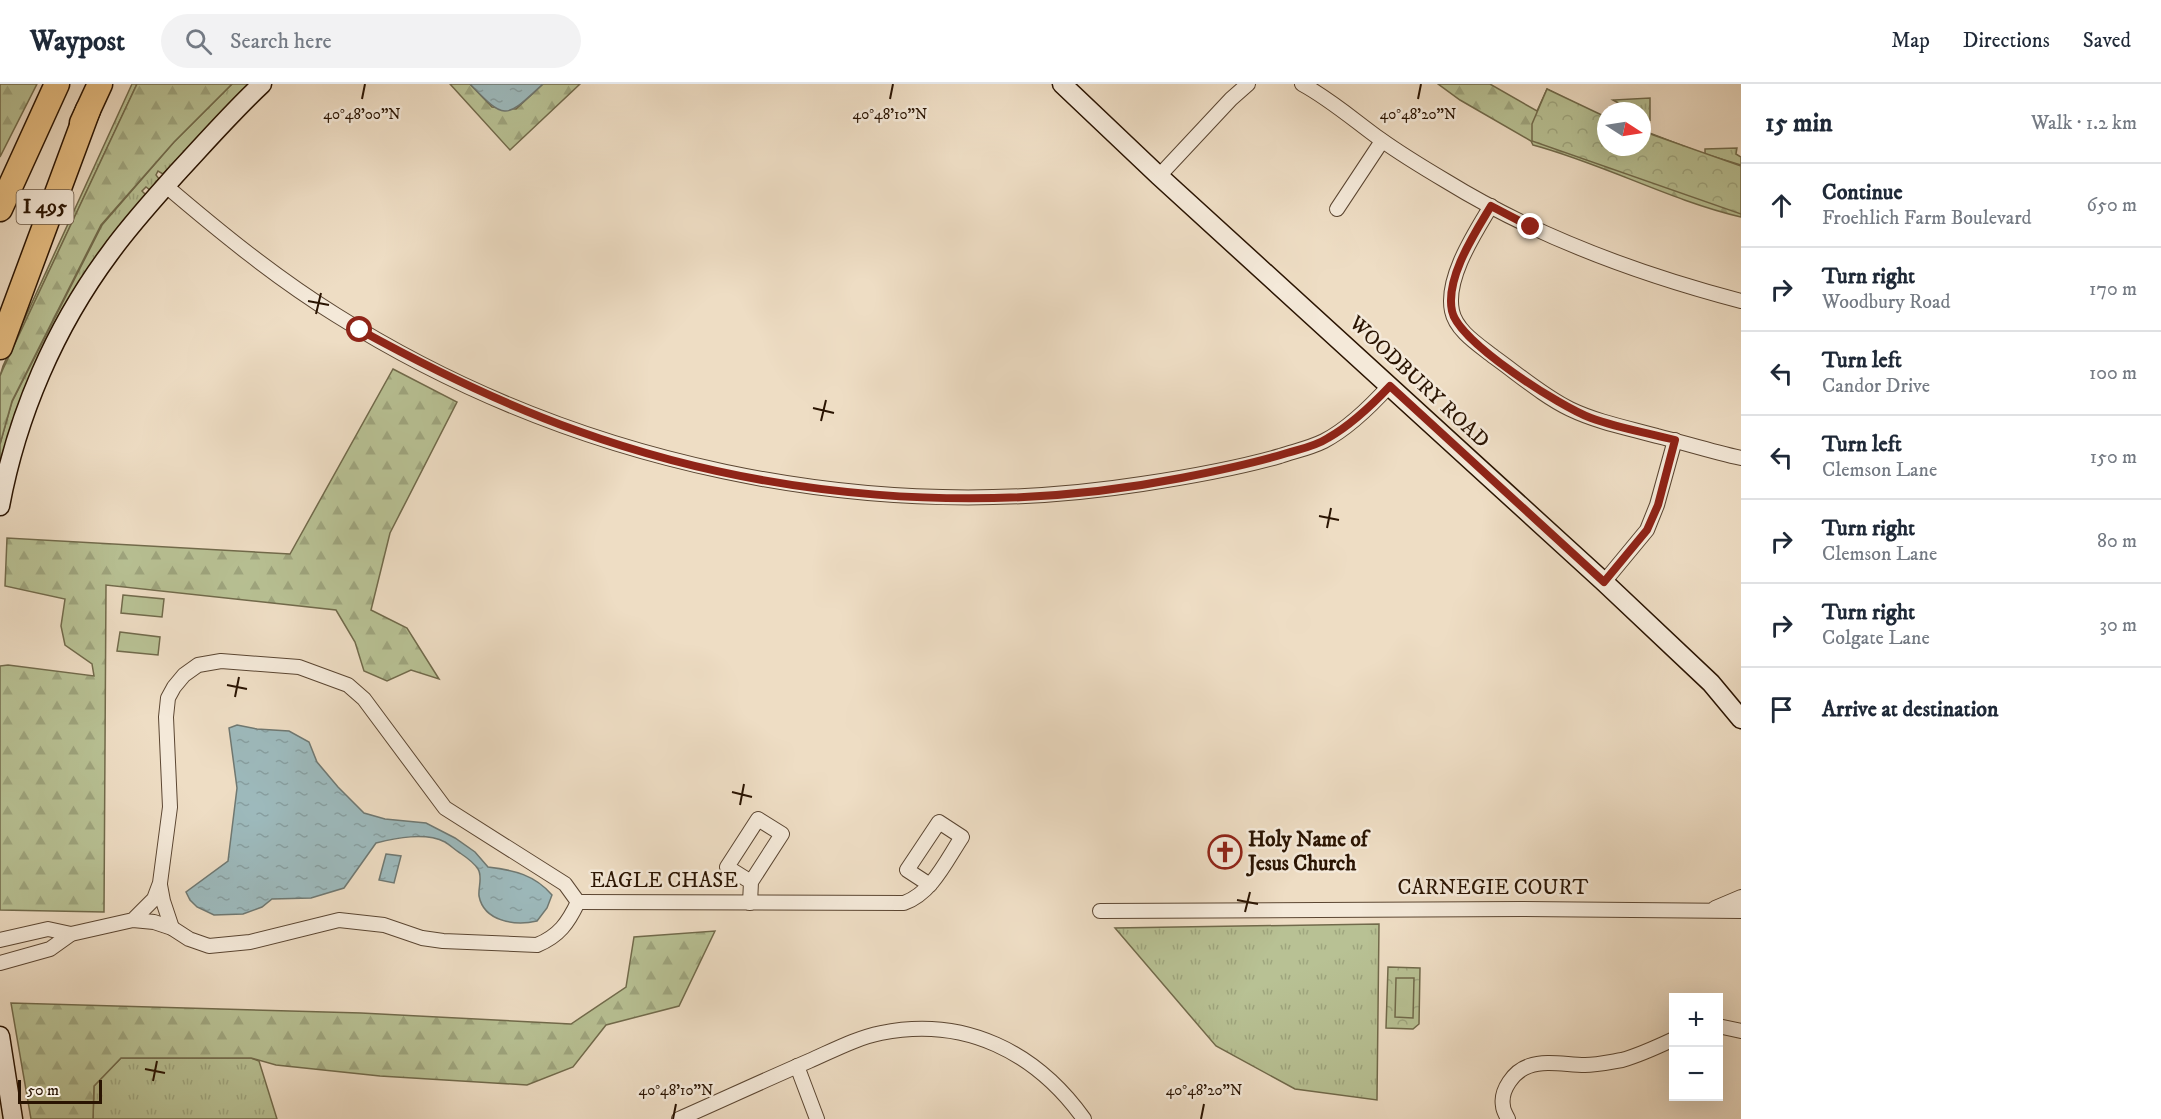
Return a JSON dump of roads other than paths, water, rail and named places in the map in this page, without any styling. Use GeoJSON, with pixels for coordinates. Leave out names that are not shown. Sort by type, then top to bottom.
{"type":"FeatureCollection","features":[{"type":"Feature","properties":{"kind":"highway","name":"I 495"},"geometry":{"type":"LineString","coordinates":[[0,304],[100,84]]}},
{"type":"Feature","properties":{"kind":"highway","name":"I 495"},"geometry":{"type":"LineString","coordinates":[[0,209],[55,89]]}},
{"type":"Feature","properties":{"kind":"highway"},"geometry":{"type":"LineString","coordinates":[[0,188],[55,89]]}},
{"type":"Feature","properties":{"kind":"highway"},"geometry":{"type":"LineString","coordinates":[[0,347],[88,110]]}},
{"type":"Feature","properties":{"kind":"main road"},"geometry":{"type":"LineString","coordinates":[[0,506],[14,450],[49,354],[81,296],[141,212],[209,136],[262,84]]}},
{"type":"Feature","properties":{"kind":"main road","name":"WOODBURY ROAD"},"geometry":{"type":"LineString","coordinates":[[1062,84],[1712,683],[1741,719]]}},
{"type":"Feature","properties":{"kind":"main road"},"geometry":{"type":"LineString","coordinates":[[0,1036],[13,1119]]}},
{"type":"Feature","properties":{"kind":"street"},"geometry":{"type":"LineString","coordinates":[[1160,176],[1231,99],[1248,84]]}},
{"type":"Feature","properties":{"kind":"street"},"geometry":{"type":"LineString","coordinates":[[1302,84],[1315,91],[1382,141],[1447,182],[1531,227],[1629,267],[1695,289],[1741,301]]}},
{"type":"Feature","properties":{"kind":"street"},"geometry":{"type":"LineString","coordinates":[[1337,209],[1382,141]]}},
{"type":"Feature","properties":{"kind":"street"},"geometry":{"type":"LineString","coordinates":[[166,186],[236,245],[295,288],[360,330],[438,372],[524,411],[616,444],[688,463],[780,482],[859,492],[968,497],[1075,492],[1161,482],[1253,464],[1307,448],[1326,440],[1346,427],[1390,386]]}},
{"type":"Feature","properties":{"kind":"street"},"geometry":{"type":"LineString","coordinates":[[1491,206],[1478,227],[1453,281],[1452,311],[1456,323],[1468,336],[1568,408],[1593,418],[1741,458]]}},
{"type":"Feature","properties":{"kind":"street"},"geometry":{"type":"LineString","coordinates":[[1604,582],[1647,530],[1658,505],[1675,440]]}},
{"type":"Feature","properties":{"kind":"street","name":"EAGLE CHASE"},"geometry":{"type":"LineString","coordinates":[[133,920],[154,899],[160,883],[170,807],[166,717],[168,698],[184,675],[198,665],[221,661],[299,667],[348,685],[364,699],[445,808],[565,885],[578,902]]}},
{"type":"Feature","properties":{"kind":"street","name":"EAGLE CHASE"},"geometry":{"type":"LineString","coordinates":[[750,903],[751,882]]}},
{"type":"Feature","properties":{"kind":"street","name":"EAGLE CHASE"},"geometry":{"type":"LineString","coordinates":[[160,883],[172,928]]}},
{"type":"Feature","properties":{"kind":"street","name":"EAGLE CHASE"},"geometry":{"type":"LineString","coordinates":[[578,902],[904,903],[916,898],[930,885]]}},
{"type":"Feature","properties":{"kind":"street","name":"CARNEGIE COURT"},"geometry":{"type":"LineString","coordinates":[[1707,910],[1741,897]]}},
{"type":"Feature","properties":{"kind":"street","name":"EAGLE CHASE"},"geometry":{"type":"LineString","coordinates":[[0,963],[50,950],[71,934],[133,920],[154,922],[172,928],[189,939],[209,946],[250,942],[339,920],[384,925],[422,938],[443,941],[537,945],[551,939],[563,929],[578,902]]}},
{"type":"Feature","properties":{"kind":"street","name":"CARNEGIE COURT"},"geometry":{"type":"LineString","coordinates":[[1100,911],[1741,910]]}},
{"type":"Feature","properties":{"kind":"street","name":"EAGLE CHASE"},"geometry":{"type":"LineString","coordinates":[[0,940],[48,929],[71,934]]}},
{"type":"Feature","properties":{"kind":"street"},"geometry":{"type":"LineString","coordinates":[[1723,1027],[1741,1031]]}},
{"type":"Feature","properties":{"kind":"street"},"geometry":{"type":"LineString","coordinates":[[679,1119],[859,1040],[880,1033],[941,1029],[962,1033],[1001,1046],[1020,1056],[1050,1079],[1069,1098],[1084,1119]]}},
{"type":"Feature","properties":{"kind":"street"},"geometry":{"type":"LineString","coordinates":[[1508,1119],[1503,1107],[1505,1088],[1512,1078],[1530,1065],[1587,1065],[1622,1060],[1669,1041]]}},
{"type":"Feature","properties":{"kind":"street"},"geometry":{"type":"LineString","coordinates":[[797,1066],[817,1119]]}},
{"type":"Feature","properties":{"kind":"water"},"geometry":{"type":"Polygon","coordinates":[[[470,84],[543,84],[521,104],[506,111],[491,105],[470,84]]]}},
{"type":"Feature","properties":{"kind":"water"},"geometry":{"type":"Polygon","coordinates":[[[237,725],[289,731],[309,742],[317,762],[364,813],[385,819],[426,823],[455,838],[475,852],[488,867],[515,872],[531,878],[545,888],[552,895],[547,908],[537,921],[520,923],[494,917],[482,905],[479,896],[478,869],[445,842],[429,837],[401,838],[376,843],[344,888],[311,898],[272,899],[262,907],[243,914],[214,915],[197,907],[186,892],[228,861],[237,788],[229,728],[237,725]]]}},
{"type":"Feature","properties":{"kind":"water"},"geometry":{"type":"Polygon","coordinates":[[[386,854],[401,856],[394,883],[379,880],[386,854]]]}},
{"type":"Feature","properties":{"kind":"place","name":"Holy Name of Jesus Church"},"geometry":{"type":"Point","coordinates":[1225,852]}}]}
